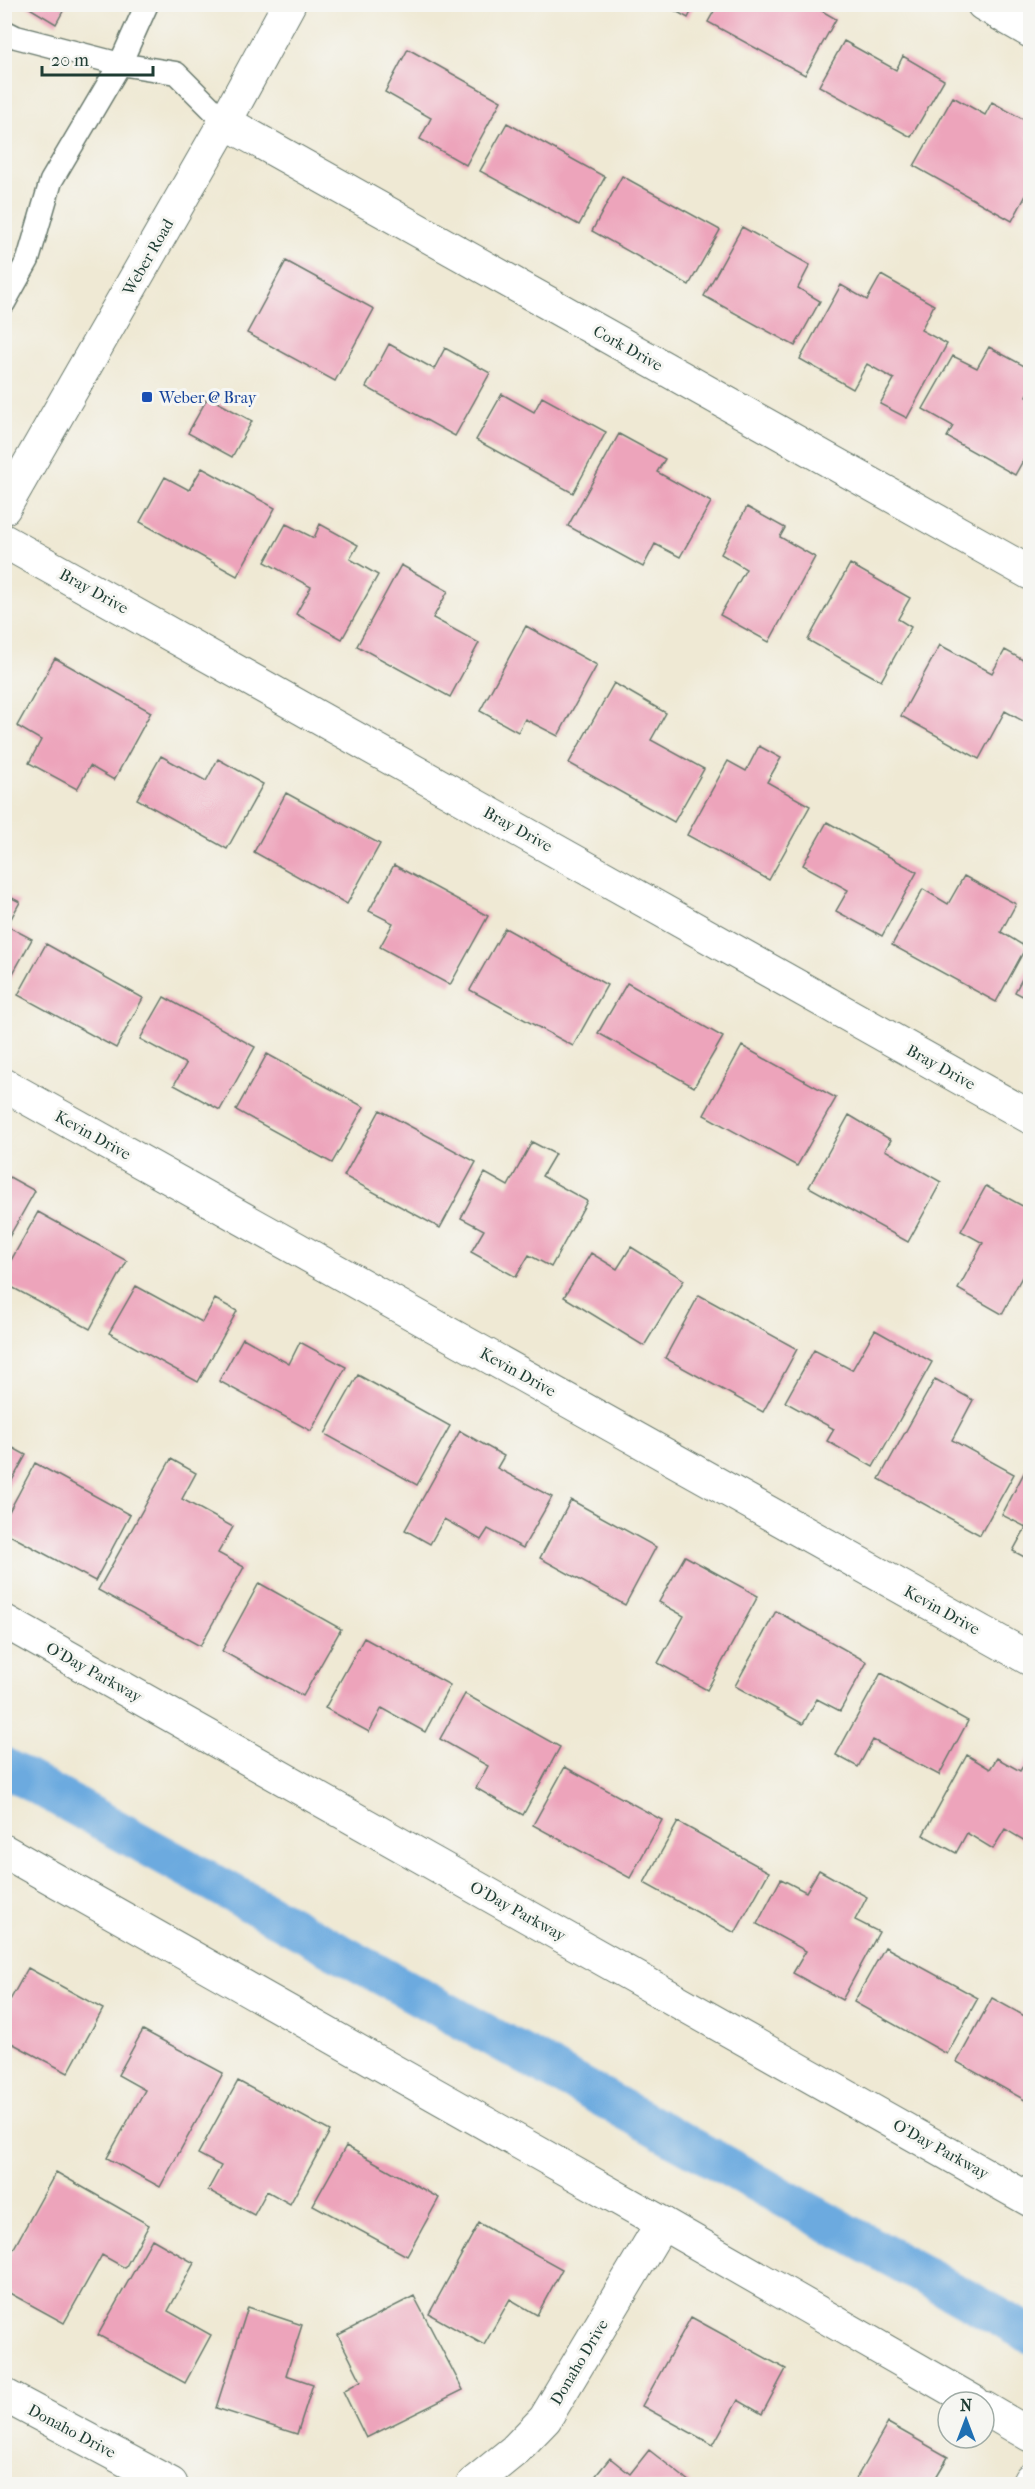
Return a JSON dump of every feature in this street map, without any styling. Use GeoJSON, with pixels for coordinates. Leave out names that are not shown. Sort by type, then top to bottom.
{"type":"FeatureCollection","features":[{"type":"Feature","properties":{"kind":"street","name":"Weber Road"},"geometry":{"type":"LineString","coordinates":[[4,508],[225,122],[289,4]]}},
{"type":"Feature","properties":{"kind":"street"},"geometry":{"type":"LineString","coordinates":[[983,4],[1030,31]]}},
{"type":"Feature","properties":{"kind":"street","name":"Cork Drive"},"geometry":{"type":"LineString","coordinates":[[225,122],[1030,573]]}},
{"type":"Feature","properties":{"kind":"street","name":"Bray Drive"},"geometry":{"type":"LineString","coordinates":[[4,541],[1030,1117]]}},
{"type":"Feature","properties":{"kind":"street","name":"Kevin Drive"},"geometry":{"type":"LineString","coordinates":[[4,1085],[1030,1659]]}},
{"type":"Feature","properties":{"kind":"street","name":"O'Day Parkway"},"geometry":{"type":"LineString","coordinates":[[4,1621],[1030,2200]]}},
{"type":"Feature","properties":{"kind":"street"},"geometry":{"type":"LineString","coordinates":[[4,1851],[953,2390]]}},
{"type":"Feature","properties":{"kind":"street","name":"Donaho Drive"},"geometry":{"type":"LineString","coordinates":[[473,2484],[515,2450],[545,2419],[662,2223]]}},
{"type":"Feature","properties":{"kind":"street","name":"Donaho Drive"},"geometry":{"type":"LineString","coordinates":[[4,2395],[171,2484]]}},
{"type":"Feature","properties":{"kind":"street"},"geometry":{"type":"LineString","coordinates":[[996,2415],[1030,2435]]}},
{"type":"Feature","properties":{"kind":"street"},"geometry":{"type":"LineString","coordinates":[[1028,2484],[1030,2480]]}},
{"type":"Feature","properties":{"kind":"lane"},"geometry":{"type":"LineString","coordinates":[[4,303],[28,260],[51,181],[120,64],[147,4]]}},
{"type":"Feature","properties":{"kind":"lane"},"geometry":{"type":"LineString","coordinates":[[4,31],[16,37],[120,64],[176,74],[225,122]]}},
{"type":"Feature","properties":{"kind":"building"},"geometry":{"type":"Polygon","coordinates":[[[23,4],[67,4],[56,24],[23,4]]]}},
{"type":"Feature","properties":{"kind":"building"},"geometry":{"type":"Polygon","coordinates":[[[663,4],[695,4],[688,18],[663,4]]]}},
{"type":"Feature","properties":{"kind":"building"},"geometry":{"type":"Polygon","coordinates":[[[718,4],[810,4],[836,19],[805,75],[708,22],[718,4]]]}},
{"type":"Feature","properties":{"kind":"building"},"geometry":{"type":"Polygon","coordinates":[[[844,41],[896,70],[903,56],[944,80],[911,137],[819,86],[844,41]]]}},
{"type":"Feature","properties":{"kind":"building"},"geometry":{"type":"Polygon","coordinates":[[[408,49],[501,101],[466,165],[420,139],[431,118],[385,92],[408,49]]]}},
{"type":"Feature","properties":{"kind":"building"},"geometry":{"type":"Polygon","coordinates":[[[953,97],[985,115],[992,102],[1030,123],[1027,137],[1030,139],[1030,188],[1012,221],[914,166],[953,97]]]}},
{"type":"Feature","properties":{"kind":"building"},"geometry":{"type":"Polygon","coordinates":[[[507,123],[605,177],[579,225],[480,171],[507,123]]]}},
{"type":"Feature","properties":{"kind":"building"},"geometry":{"type":"Polygon","coordinates":[[[622,176],[720,230],[689,285],[592,231],[622,176]]]}},
{"type":"Feature","properties":{"kind":"building"},"geometry":{"type":"Polygon","coordinates":[[[742,227],[810,265],[798,288],[820,301],[795,346],[704,296],[742,227]]]}},
{"type":"Feature","properties":{"kind":"building"},"geometry":{"type":"Polygon","coordinates":[[[286,261],[374,309],[335,381],[247,333],[286,261]]]}},
{"type":"Feature","properties":{"kind":"building"},"geometry":{"type":"Polygon","coordinates":[[[881,275],[934,305],[921,330],[947,344],[907,418],[880,404],[894,379],[867,364],[853,389],[800,359],[841,285],[867,300],[881,275]]]}},
{"type":"Feature","properties":{"kind":"building"},"geometry":{"type":"Polygon","coordinates":[[[389,344],[434,369],[445,348],[490,373],[455,436],[366,387],[389,344]]]}},
{"type":"Feature","properties":{"kind":"building"},"geometry":{"type":"Polygon","coordinates":[[[989,347],[1030,369],[1030,389],[1027,396],[1030,398],[1030,448],[1015,475],[947,437],[953,426],[923,409],[953,356],[977,368],[989,347]]]}},
{"type":"Feature","properties":{"kind":"building"},"geometry":{"type":"Polygon","coordinates":[[[502,394],[534,412],[542,397],[606,432],[573,493],[476,440],[502,394]]]}},
{"type":"Feature","properties":{"kind":"building"},"geometry":{"type":"Polygon","coordinates":[[[208,397],[252,421],[232,457],[188,433],[208,397]]]}},
{"type":"Feature","properties":{"kind":"building"},"geometry":{"type":"Polygon","coordinates":[[[619,434],[665,459],[657,472],[711,502],[680,557],[655,544],[643,567],[568,526],[619,434]]]}},
{"type":"Feature","properties":{"kind":"building"},"geometry":{"type":"Polygon","coordinates":[[[202,468],[275,508],[237,576],[140,522],[165,477],[189,490],[202,468]]]}},
{"type":"Feature","properties":{"kind":"building"},"geometry":{"type":"Polygon","coordinates":[[[747,507],[785,528],[780,537],[815,557],[769,642],[720,615],[746,569],[721,554],[747,507]]]}},
{"type":"Feature","properties":{"kind":"building"},"geometry":{"type":"Polygon","coordinates":[[[286,524],[314,538],[320,524],[358,545],[350,559],[378,575],[342,639],[296,614],[311,587],[265,562],[286,524]]]}},
{"type":"Feature","properties":{"kind":"building"},"geometry":{"type":"Polygon","coordinates":[[[850,564],[910,598],[898,619],[911,627],[881,681],[808,640],[850,564]]]}},
{"type":"Feature","properties":{"kind":"building"},"geometry":{"type":"Polygon","coordinates":[[[401,565],[448,591],[433,618],[479,643],[450,697],[357,646],[401,565]]]}},
{"type":"Feature","properties":{"kind":"building"},"geometry":{"type":"Polygon","coordinates":[[[526,626],[597,665],[558,736],[525,719],[518,732],[480,711],[526,626]]]}},
{"type":"Feature","properties":{"kind":"building"},"geometry":{"type":"Polygon","coordinates":[[[940,645],[992,673],[1005,650],[1030,664],[1030,725],[1005,711],[979,759],[901,716],[940,645]]]}},
{"type":"Feature","properties":{"kind":"building"},"geometry":{"type":"Polygon","coordinates":[[[55,658],[151,712],[114,780],[90,766],[77,789],[29,763],[41,740],[17,726],[55,658]]]}},
{"type":"Feature","properties":{"kind":"building"},"geometry":{"type":"Polygon","coordinates":[[[614,683],[666,713],[651,740],[704,769],[674,822],[569,763],[614,683]]]}},
{"type":"Feature","properties":{"kind":"building"},"geometry":{"type":"Polygon","coordinates":[[[759,746],[781,758],[767,782],[810,806],[769,880],[687,835],[728,761],[746,771],[759,746]]]}},
{"type":"Feature","properties":{"kind":"building"},"geometry":{"type":"Polygon","coordinates":[[[161,756],[206,781],[218,759],[263,784],[227,849],[137,799],[161,756]]]}},
{"type":"Feature","properties":{"kind":"building"},"geometry":{"type":"Polygon","coordinates":[[[286,793],[380,844],[347,904],[254,852],[286,793]]]}},
{"type":"Feature","properties":{"kind":"building"},"geometry":{"type":"Polygon","coordinates":[[[827,822],[917,872],[882,936],[836,911],[848,890],[803,865],[827,822]]]}},
{"type":"Feature","properties":{"kind":"building"},"geometry":{"type":"Polygon","coordinates":[[[394,865],[488,916],[450,985],[380,947],[393,923],[369,911],[394,865]]]}},
{"type":"Feature","properties":{"kind":"building"},"geometry":{"type":"Polygon","coordinates":[[[964,876],[1016,904],[1001,932],[1026,947],[996,1002],[892,945],[923,889],[948,904],[964,876]]]}},
{"type":"Feature","properties":{"kind":"building"},"geometry":{"type":"Polygon","coordinates":[[[4,894],[20,902],[7,926],[32,939],[6,986],[4,985],[4,894]]]}},
{"type":"Feature","properties":{"kind":"building"},"geometry":{"type":"Polygon","coordinates":[[[505,928],[607,985],[573,1046],[470,990],[505,928]]]}},
{"type":"Feature","properties":{"kind":"building"},"geometry":{"type":"Polygon","coordinates":[[[46,944],[143,998],[116,1048],[18,995],[46,944]]]}},
{"type":"Feature","properties":{"kind":"building"},"geometry":{"type":"Polygon","coordinates":[[[1030,964],[1030,1000],[1015,992],[1030,964]]]}},
{"type":"Feature","properties":{"kind":"building"},"geometry":{"type":"Polygon","coordinates":[[[627,983],[723,1037],[694,1087],[598,1033],[627,983]]]}},
{"type":"Feature","properties":{"kind":"building"},"geometry":{"type":"Polygon","coordinates":[[[164,997],[255,1047],[220,1110],[174,1085],[186,1064],[140,1039],[164,997]]]}},
{"type":"Feature","properties":{"kind":"building"},"geometry":{"type":"Polygon","coordinates":[[[742,1046],[836,1098],[797,1166],[704,1115],[742,1046]]]}},
{"type":"Feature","properties":{"kind":"building"},"geometry":{"type":"Polygon","coordinates":[[[267,1054],[364,1107],[332,1163],[236,1110],[267,1054]]]}},
{"type":"Feature","properties":{"kind":"building"},"geometry":{"type":"Polygon","coordinates":[[[380,1110],[476,1162],[440,1228],[344,1176],[380,1110]]]}},
{"type":"Feature","properties":{"kind":"building"},"geometry":{"type":"Polygon","coordinates":[[[849,1115],[891,1140],[885,1150],[941,1182],[908,1242],[809,1187],[849,1115]]]}},
{"type":"Feature","properties":{"kind":"building"},"geometry":{"type":"Polygon","coordinates":[[[532,1142],[555,1154],[542,1176],[587,1201],[551,1267],[529,1255],[516,1277],[471,1252],[484,1230],[461,1218],[485,1173],[508,1186],[532,1142]]]}},
{"type":"Feature","properties":{"kind":"building"},"geometry":{"type":"Polygon","coordinates":[[[4,1174],[35,1191],[4,1246],[4,1174]]]}},
{"type":"Feature","properties":{"kind":"building"},"geometry":{"type":"Polygon","coordinates":[[[986,1186],[1030,1210],[1030,1262],[1002,1314],[958,1289],[983,1243],[961,1231],[986,1186]]]}},
{"type":"Feature","properties":{"kind":"building"},"geometry":{"type":"Polygon","coordinates":[[[38,1212],[127,1261],[90,1329],[4,1283],[4,1273],[38,1212]]]}},
{"type":"Feature","properties":{"kind":"building"},"geometry":{"type":"Polygon","coordinates":[[[631,1247],[684,1280],[644,1346],[564,1297],[591,1253],[617,1269],[631,1247]]]}},
{"type":"Feature","properties":{"kind":"building"},"geometry":{"type":"Polygon","coordinates":[[[136,1286],[202,1322],[215,1299],[237,1311],[198,1382],[109,1333],[136,1286]]]}},
{"type":"Feature","properties":{"kind":"building"},"geometry":{"type":"Polygon","coordinates":[[[699,1295],[797,1349],[763,1412],[665,1358],[699,1295]]]}},
{"type":"Feature","properties":{"kind":"building"},"geometry":{"type":"Polygon","coordinates":[[[875,1330],[932,1362],[873,1467],[827,1441],[834,1429],[785,1402],[814,1350],[852,1370],[875,1330]]]}},
{"type":"Feature","properties":{"kind":"building"},"geometry":{"type":"Polygon","coordinates":[[[243,1338],[289,1364],[300,1342],[346,1367],[311,1431],[219,1381],[243,1338]]]}},
{"type":"Feature","properties":{"kind":"building"},"geometry":{"type":"Polygon","coordinates":[[[358,1375],[450,1426],[417,1485],[325,1434],[358,1375]]]}},
{"type":"Feature","properties":{"kind":"building"},"geometry":{"type":"Polygon","coordinates":[[[935,1379],[973,1400],[952,1440],[1014,1474],[980,1535],[879,1479],[935,1379]]]}},
{"type":"Feature","properties":{"kind":"building"},"geometry":{"type":"Polygon","coordinates":[[[460,1431],[504,1456],[497,1468],[552,1497],[523,1548],[488,1529],[481,1540],[444,1519],[430,1544],[405,1530],[460,1431]]]}},
{"type":"Feature","properties":{"kind":"building"},"geometry":{"type":"Polygon","coordinates":[[[4,1443],[26,1455],[4,1495],[4,1443]]]}},
{"type":"Feature","properties":{"kind":"building"},"geometry":{"type":"Polygon","coordinates":[[[171,1459],[196,1473],[182,1499],[233,1527],[218,1553],[244,1567],[200,1646],[98,1590],[171,1459]]]}},
{"type":"Feature","properties":{"kind":"building"},"geometry":{"type":"Polygon","coordinates":[[[35,1463],[130,1515],[95,1581],[4,1532],[4,1521],[35,1463]]]}},
{"type":"Feature","properties":{"kind":"building"},"geometry":{"type":"Polygon","coordinates":[[[1026,1469],[1030,1471],[1030,1560],[1013,1551],[1026,1527],[1002,1515],[1026,1469]]]}},
{"type":"Feature","properties":{"kind":"building"},"geometry":{"type":"Polygon","coordinates":[[[571,1500],[656,1547],[625,1605],[540,1558],[571,1500]]]}},
{"type":"Feature","properties":{"kind":"building"},"geometry":{"type":"Polygon","coordinates":[[[685,1556],[758,1596],[707,1690],[658,1663],[684,1616],[659,1602],[685,1556]]]}},
{"type":"Feature","properties":{"kind":"building"},"geometry":{"type":"Polygon","coordinates":[[[259,1583],[341,1629],[303,1696],[222,1651],[259,1583]]]}},
{"type":"Feature","properties":{"kind":"building"},"geometry":{"type":"Polygon","coordinates":[[[776,1611],[867,1662],[840,1711],[817,1699],[803,1724],[735,1686],[776,1611]]]}},
{"type":"Feature","properties":{"kind":"building"},"geometry":{"type":"Polygon","coordinates":[[[364,1638],[450,1685],[425,1732],[382,1708],[369,1732],[325,1708],[364,1638]]]}},
{"type":"Feature","properties":{"kind":"building"},"geometry":{"type":"Polygon","coordinates":[[[881,1673],[968,1721],[939,1775],[873,1740],[858,1767],[836,1755],[881,1673]]]}},
{"type":"Feature","properties":{"kind":"building"},"geometry":{"type":"Polygon","coordinates":[[[465,1694],[560,1747],[523,1815],[476,1788],[488,1766],[440,1739],[465,1694]]]}},
{"type":"Feature","properties":{"kind":"building"},"geometry":{"type":"Polygon","coordinates":[[[967,1755],[990,1769],[997,1758],[1020,1771],[1030,1755],[1030,1844],[1005,1829],[993,1849],[967,1833],[956,1853],[923,1835],[967,1755]]]}},
{"type":"Feature","properties":{"kind":"building"},"geometry":{"type":"Polygon","coordinates":[[[565,1767],[662,1820],[630,1878],[533,1825],[565,1767]]]}},
{"type":"Feature","properties":{"kind":"building"},"geometry":{"type":"Polygon","coordinates":[[[678,1822],[769,1872],[735,1933],[644,1883],[678,1822]]]}},
{"type":"Feature","properties":{"kind":"building"},"geometry":{"type":"Polygon","coordinates":[[[819,1870],[867,1897],[855,1920],[879,1932],[842,2000],[793,1973],[806,1951],[757,1924],[781,1879],[806,1892],[819,1870]]]}},
{"type":"Feature","properties":{"kind":"building"},"geometry":{"type":"Polygon","coordinates":[[[885,1947],[978,1998],[947,2054],[854,2002],[885,1947]]]}},
{"type":"Feature","properties":{"kind":"building"},"geometry":{"type":"Polygon","coordinates":[[[28,1968],[103,2009],[68,2073],[4,2039],[4,2011],[28,1968]]]}},
{"type":"Feature","properties":{"kind":"building"},"geometry":{"type":"Polygon","coordinates":[[[992,1998],[1030,2019],[1030,2103],[957,2062],[992,1998]]]}},
{"type":"Feature","properties":{"kind":"building"},"geometry":{"type":"Polygon","coordinates":[[[143,2030],[223,2073],[160,2187],[107,2158],[145,2090],[118,2075],[143,2030]]]}},
{"type":"Feature","properties":{"kind":"building"},"geometry":{"type":"Polygon","coordinates":[[[238,2081],[330,2131],[290,2204],[267,2191],[254,2215],[208,2190],[221,2166],[198,2154],[238,2081]]]}},
{"type":"Feature","properties":{"kind":"building"},"geometry":{"type":"Polygon","coordinates":[[[346,2146],[439,2198],[407,2256],[313,2205],[346,2146]]]}},
{"type":"Feature","properties":{"kind":"building"},"geometry":{"type":"Polygon","coordinates":[[[56,2172],[149,2225],[125,2268],[102,2255],[64,2323],[4,2290],[4,2266],[56,2172]]]}},
{"type":"Feature","properties":{"kind":"building"},"geometry":{"type":"Polygon","coordinates":[[[479,2223],[562,2269],[537,2315],[510,2299],[484,2345],[429,2314],[479,2223]]]}},
{"type":"Feature","properties":{"kind":"building"},"geometry":{"type":"Polygon","coordinates":[[[152,2239],[194,2263],[168,2311],[211,2335],[185,2383],[98,2335],[152,2239]]]}},
{"type":"Feature","properties":{"kind":"building"},"geometry":{"type":"Polygon","coordinates":[[[414,2296],[463,2390],[366,2438],[343,2391],[361,2381],[338,2335],[414,2296]]]}},
{"type":"Feature","properties":{"kind":"building"},"geometry":{"type":"Polygon","coordinates":[[[248,2307],[302,2325],[286,2375],[313,2384],[297,2434],[216,2408],[248,2307]]]}},
{"type":"Feature","properties":{"kind":"building"},"geometry":{"type":"Polygon","coordinates":[[[691,2317],[786,2369],[762,2414],[738,2400],[713,2445],[642,2406],[691,2317]]]}},
{"type":"Feature","properties":{"kind":"building"},"geometry":{"type":"Polygon","coordinates":[[[888,2423],[948,2457],[932,2484],[853,2484],[888,2423]]]}},
{"type":"Feature","properties":{"kind":"building"},"geometry":{"type":"Polygon","coordinates":[[[649,2450],[690,2482],[688,2484],[589,2484],[610,2458],[630,2474],[649,2450]]]}},
{"type":"Feature","properties":{"kind":"waterway"},"geometry":{"type":"LineString","coordinates":[[4,1767],[1030,2334]]}},
{"type":"Feature","properties":{"kind":"place","name":"Weber @ Bray"},"geometry":{"type":"Point","coordinates":[147,397]}}]}
